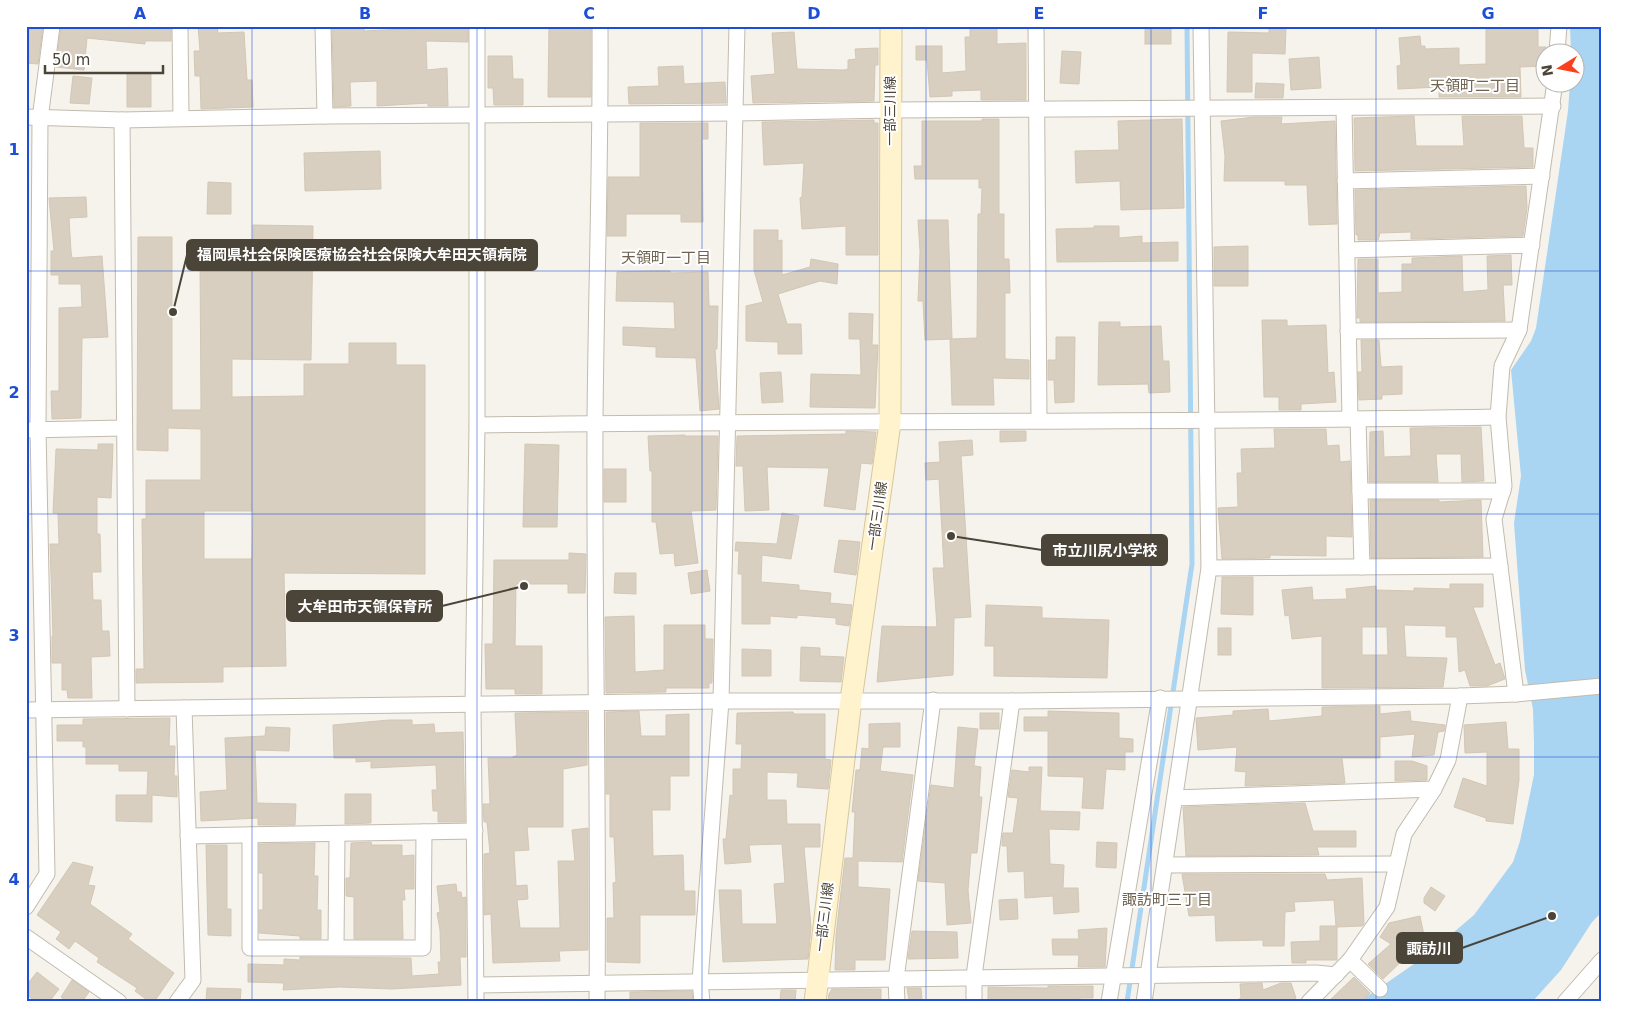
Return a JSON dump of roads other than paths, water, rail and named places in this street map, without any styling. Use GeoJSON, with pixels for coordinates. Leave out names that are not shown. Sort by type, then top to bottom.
{"type":"FeatureCollection","features":[{"type":"Feature","properties":{"kind":"main road","name":"一部三川線"},"geometry":{"type":"LineString","coordinates":[[815,1002],[851,700],[890,423],[891,26]]}},
{"type":"Feature","properties":{"kind":"street"},"geometry":{"type":"LineString","coordinates":[[26,907],[47,874],[45,710],[32,430],[33,118],[52,26]]}},
{"type":"Feature","properties":{"kind":"street"},"geometry":{"type":"LineString","coordinates":[[180,26],[181,118]]}},
{"type":"Feature","properties":{"kind":"street"},"geometry":{"type":"LineString","coordinates":[[323,26],[325,116]]}},
{"type":"Feature","properties":{"kind":"street"},"geometry":{"type":"LineString","coordinates":[[476,1002],[473,706],[477,425],[477,26]]}},
{"type":"Feature","properties":{"kind":"street"},"geometry":{"type":"LineString","coordinates":[[597,1002],[598,704],[595,423],[600,26]]}},
{"type":"Feature","properties":{"kind":"street"},"geometry":{"type":"LineString","coordinates":[[702,1002],[700,981],[721,701],[737,26]]}},
{"type":"Feature","properties":{"kind":"street"},"geometry":{"type":"LineString","coordinates":[[1036,26],[1039,420]]}},
{"type":"Feature","properties":{"kind":"street"},"geometry":{"type":"LineString","coordinates":[[1144,1002],[1209,568],[1201,26]]}},
{"type":"Feature","properties":{"kind":"street"},"geometry":{"type":"LineString","coordinates":[[1558,42],[1559,26]]}},
{"type":"Feature","properties":{"kind":"street"},"geometry":{"type":"LineString","coordinates":[[1521,694],[1494,519],[1504,486],[1498,417],[1502,366],[1519,330],[1554,92]]}},
{"type":"Feature","properties":{"kind":"street"},"geometry":{"type":"LineString","coordinates":[[33,118],[122,120],[325,116],[736,114],[890,110],[1202,110],[1553,106]]}},
{"type":"Feature","properties":{"kind":"street"},"geometry":{"type":"LineString","coordinates":[[1344,108],[1348,331],[1360,491],[1362,567]]}},
{"type":"Feature","properties":{"kind":"street"},"geometry":{"type":"LineString","coordinates":[[122,120],[127,708]]}},
{"type":"Feature","properties":{"kind":"street"},"geometry":{"type":"LineString","coordinates":[[1345,181],[1542,176]]}},
{"type":"Feature","properties":{"kind":"street"},"geometry":{"type":"LineString","coordinates":[[1346,250],[1532,245]]}},
{"type":"Feature","properties":{"kind":"street"},"geometry":{"type":"LineString","coordinates":[[1348,331],[1519,330]]}},
{"type":"Feature","properties":{"kind":"street"},"geometry":{"type":"LineString","coordinates":[[477,425],[890,423],[1039,420],[1207,422],[1498,417]]}},
{"type":"Feature","properties":{"kind":"street"},"geometry":{"type":"LineString","coordinates":[[32,430],[124,428]]}},
{"type":"Feature","properties":{"kind":"street"},"geometry":{"type":"LineString","coordinates":[[1360,491],[1502,491]]}},
{"type":"Feature","properties":{"kind":"street"},"geometry":{"type":"LineString","coordinates":[[1209,568],[1500,566]]}},
{"type":"Feature","properties":{"kind":"street"},"geometry":{"type":"LineString","coordinates":[[26,710],[473,706],[721,701],[1012,701],[1460,696],[1521,694],[1602,686]]}},
{"type":"Feature","properties":{"kind":"street"},"geometry":{"type":"LineString","coordinates":[[1309,1002],[1350,960],[1387,908],[1404,834],[1434,789],[1448,760],[1460,696]]}},
{"type":"Feature","properties":{"kind":"street"},"geometry":{"type":"LineString","coordinates":[[1109,1002],[1160,698]]}},
{"type":"Feature","properties":{"kind":"street"},"geometry":{"type":"LineString","coordinates":[[897,1002],[896,979],[934,700]]}},
{"type":"Feature","properties":{"kind":"street"},"geometry":{"type":"LineString","coordinates":[[974,1002],[974,976],[1012,701]]}},
{"type":"Feature","properties":{"kind":"street"},"geometry":{"type":"LineString","coordinates":[[178,1002],[193,980],[184,708]]}},
{"type":"Feature","properties":{"kind":"street"},"geometry":{"type":"LineString","coordinates":[[1175,798],[1434,789]]}},
{"type":"Feature","properties":{"kind":"street"},"geometry":{"type":"LineString","coordinates":[[188,836],[475,831]]}},
{"type":"Feature","properties":{"kind":"street"},"geometry":{"type":"LineString","coordinates":[[250,835],[250,948],[423,948],[424,832]]}},
{"type":"Feature","properties":{"kind":"street"},"geometry":{"type":"LineString","coordinates":[[336,947],[337,834]]}},
{"type":"Feature","properties":{"kind":"street"},"geometry":{"type":"LineString","coordinates":[[1165,865],[1397,864]]}},
{"type":"Feature","properties":{"kind":"street"},"geometry":{"type":"LineString","coordinates":[[26,937],[119,1002]]}},
{"type":"Feature","properties":{"kind":"street"},"geometry":{"type":"LineString","coordinates":[[1350,960],[1380,989]]}},
{"type":"Feature","properties":{"kind":"street"},"geometry":{"type":"LineString","coordinates":[[1565,1002],[1577,996],[1602,960]]}},
{"type":"Feature","properties":{"kind":"street"},"geometry":{"type":"LineString","coordinates":[[476,985],[896,979],[974,976],[1113,977],[1316,973],[1336,975]]}},
{"type":"Feature","properties":{"kind":"water"},"geometry":{"type":"Polygon","coordinates":[[[1570,26],[1602,26],[1602,912],[1592,922],[1561,970],[1532,1002],[1359,1002],[1427,955],[1474,915],[1513,862],[1520,841],[1534,775],[1534,743],[1533,709],[1525,670],[1514,523],[1521,476],[1511,370],[1531,341],[1536,328],[1569,92],[1586,92],[1586,42],[1571,42],[1570,26]]]}},
{"type":"Feature","properties":{"kind":"waterway"},"geometry":{"type":"LineString","coordinates":[[1127,1002],[1192,564],[1187,26]]}},
{"type":"Feature","properties":{"kind":"place","name":"福岡県社会保険医療協会社会保険大牟田天領病院"},"geometry":{"type":"Point","coordinates":[173,312]}},
{"type":"Feature","properties":{"kind":"place","name":"市立川尻小学校"},"geometry":{"type":"Point","coordinates":[951,536]}},
{"type":"Feature","properties":{"kind":"place","name":"大牟田市天領保育所"},"geometry":{"type":"Point","coordinates":[524,586]}},
{"type":"Feature","properties":{"kind":"place","name":"諏訪川"},"geometry":{"type":"Point","coordinates":[1552,916]}},
{"type":"Feature","properties":{"kind":"district","name":"天領町二丁目"},"geometry":{"type":"Point","coordinates":[1475,86]}},
{"type":"Feature","properties":{"kind":"district","name":"天領町一丁目"},"geometry":{"type":"Point","coordinates":[666,258]}},
{"type":"Feature","properties":{"kind":"district","name":"諏訪町三丁目"},"geometry":{"type":"Point","coordinates":[1167,900]}}]}
